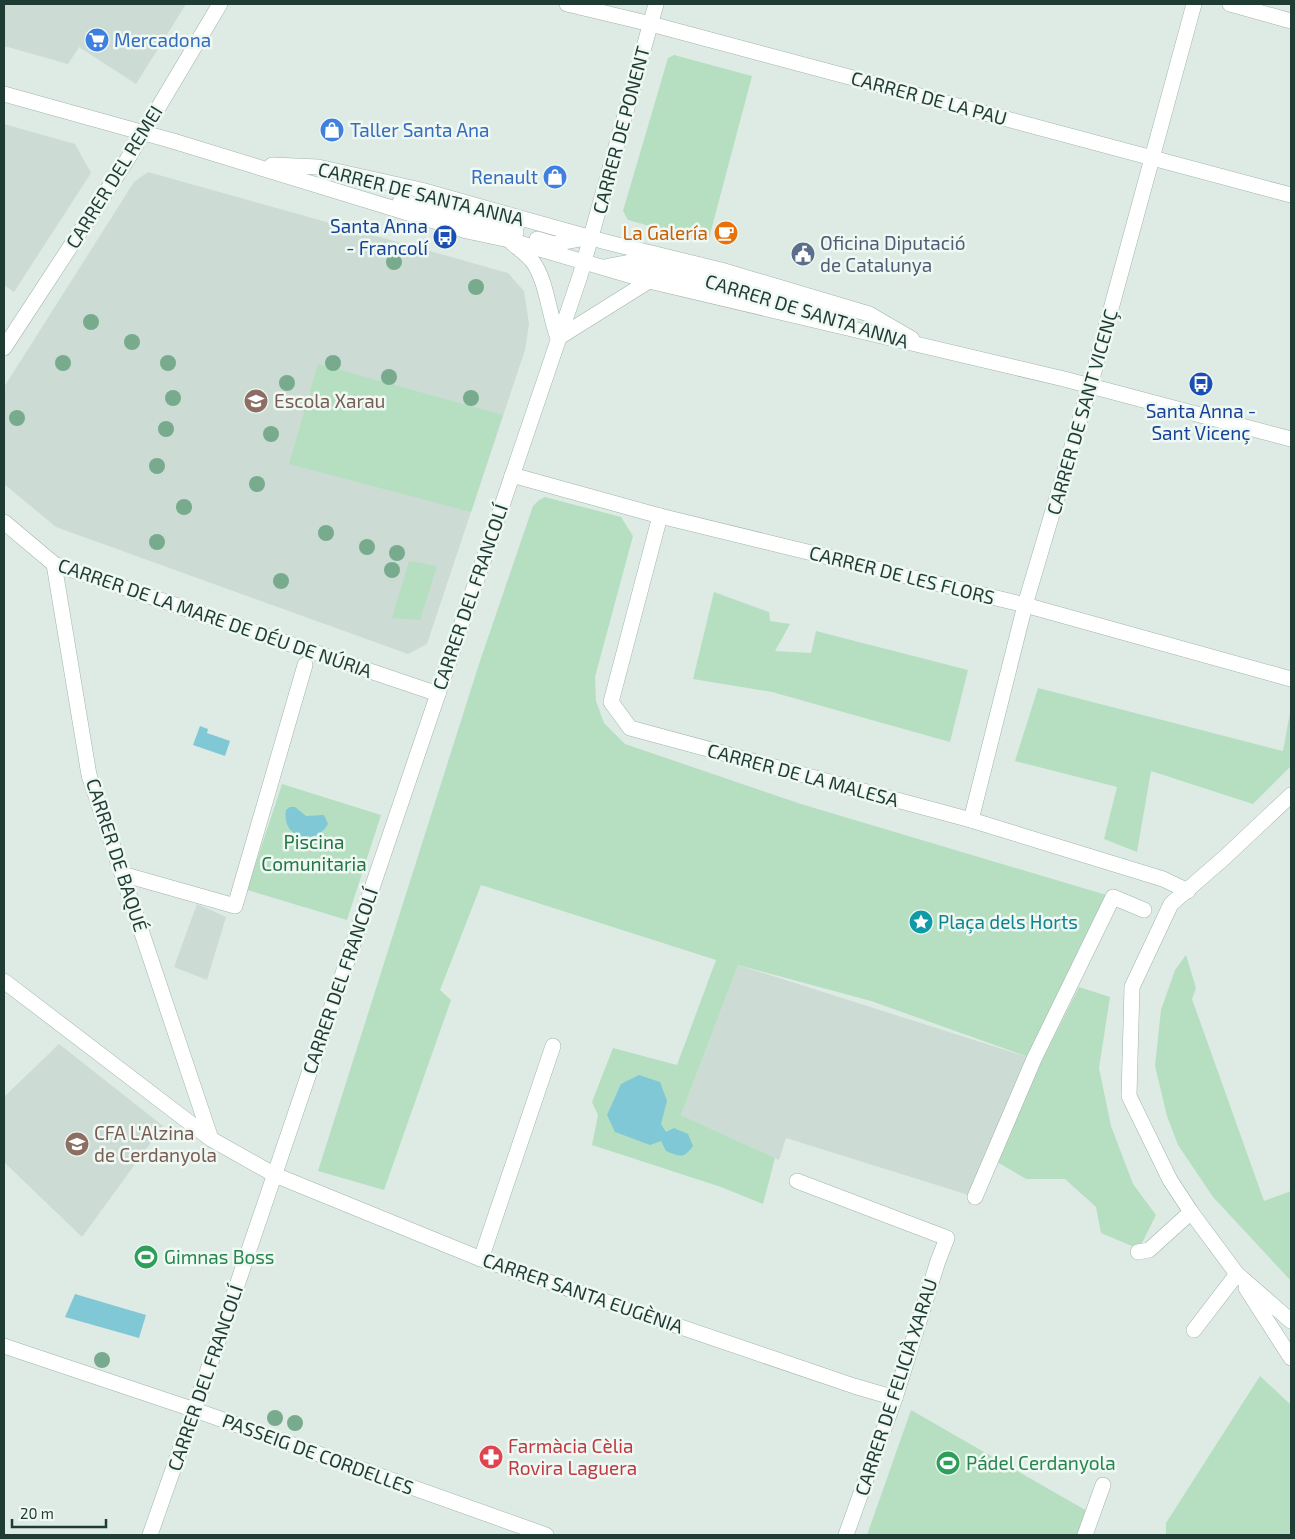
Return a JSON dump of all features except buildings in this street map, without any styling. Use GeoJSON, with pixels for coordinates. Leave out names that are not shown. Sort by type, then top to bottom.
{"type":"FeatureCollection","features":[{"type":"Feature","properties":{"kind":"street","name":"CARRER DEL REMEI"},"geometry":{"type":"LineString","coordinates":[[4,348],[144,132],[220,4]]}},
{"type":"Feature","properties":{"kind":"street","name":"CARRER DE LA PAU"},"geometry":{"type":"LineString","coordinates":[[567,4],[650,24],[1291,195]]}},
{"type":"Feature","properties":{"kind":"street","name":"CARRER DE PONENT"},"geometry":{"type":"LineString","coordinates":[[583,264],[592,238],[656,4]]}},
{"type":"Feature","properties":{"kind":"street","name":"CARRER DE SANT VICENÇ"},"geometry":{"type":"LineString","coordinates":[[970,820],[1025,605],[1090,386],[1194,4]]}},
{"type":"Feature","properties":{"kind":"street"},"geometry":{"type":"LineString","coordinates":[[1230,4],[1291,21]]}},
{"type":"Feature","properties":{"kind":"street","name":"CARRER DE SANTA ANNA"},"geometry":{"type":"LineString","coordinates":[[4,94],[144,132],[467,231],[509,240],[583,264],[1090,386],[1291,439]]}},
{"type":"Feature","properties":{"kind":"street","name":"CARRER DE SANTA ANNA"},"geometry":{"type":"LineString","coordinates":[[248,163],[318,167],[421,190],[592,238],[721,270],[869,314],[925,346]]}},
{"type":"Feature","properties":{"kind":"street","name":"CARRER DE SANTA ANNA"},"geometry":{"type":"LineString","coordinates":[[352,195],[432,207],[554,244],[592,238]]}},
{"type":"Feature","properties":{"kind":"street"},"geometry":{"type":"LineString","coordinates":[[509,240],[533,262],[546,293],[556,331],[604,310],[648,281]]}},
{"type":"Feature","properties":{"kind":"street","name":"CARRER DE SANTA ANNA"},"geometry":{"type":"LineString","coordinates":[[601,267],[630,262],[688,275],[826,314],[925,346]]}},
{"type":"Feature","properties":{"kind":"street","name":"CARRER DEL FRANCOLÍ"},"geometry":{"type":"LineString","coordinates":[[150,1535],[275,1176],[512,475],[556,331],[583,264]]}},
{"type":"Feature","properties":{"kind":"street","name":"CARRER DE LES FLORS"},"geometry":{"type":"LineString","coordinates":[[512,475],[660,516],[1025,605],[1291,679]]}},
{"type":"Feature","properties":{"kind":"street","name":"CARRER DE LA MALESA"},"geometry":{"type":"LineString","coordinates":[[660,516],[611,702],[630,728],[970,820],[1163,879],[1188,891]]}},
{"type":"Feature","properties":{"kind":"street","name":"CARRER DE LA MARE DE DÉU DE NÚRIA"},"geometry":{"type":"LineString","coordinates":[[4,522],[54,564],[438,694]]}},
{"type":"Feature","properties":{"kind":"street","name":"CARRER DE BAQUÉ"},"geometry":{"type":"LineString","coordinates":[[54,564],[89,775],[211,1139]]}},
{"type":"Feature","properties":{"kind":"street"},"geometry":{"type":"LineString","coordinates":[[122,874],[235,906],[305,665]]}},
{"type":"Feature","properties":{"kind":"street"},"geometry":{"type":"LineString","coordinates":[[1291,795],[1172,904],[1132,987],[1129,1096],[1170,1180],[1237,1274],[1291,1358]]}},
{"type":"Feature","properties":{"kind":"street"},"geometry":{"type":"LineString","coordinates":[[975,1197],[1034,1059],[1113,897],[1144,910]]}},
{"type":"Feature","properties":{"kind":"street","name":"CARRER SANTA EUGÈNIA"},"geometry":{"type":"LineString","coordinates":[[4,981],[211,1139],[275,1176],[481,1259],[845,1383],[895,1398]]}},
{"type":"Feature","properties":{"kind":"street"},"geometry":{"type":"LineString","coordinates":[[481,1259],[554,1046]]}},
{"type":"Feature","properties":{"kind":"street","name":"CARRER DE FELICIÀ XARAU"},"geometry":{"type":"LineString","coordinates":[[797,1181],[947,1238],[938,1260],[895,1398],[846,1535]]}},
{"type":"Feature","properties":{"kind":"street"},"geometry":{"type":"LineString","coordinates":[[1138,1252],[1149,1250],[1191,1212]]}},
{"type":"Feature","properties":{"kind":"street"},"geometry":{"type":"LineString","coordinates":[[1237,1274],[1291,1321]]}},
{"type":"Feature","properties":{"kind":"street"},"geometry":{"type":"LineString","coordinates":[[1194,1330],[1237,1274]]}},
{"type":"Feature","properties":{"kind":"street","name":"PASSEIG DE CORDELLES"},"geometry":{"type":"LineString","coordinates":[[4,1346],[195,1410],[546,1535]]}},
{"type":"Feature","properties":{"kind":"street"},"geometry":{"type":"LineString","coordinates":[[1085,1535],[1103,1485]]}},
{"type":"Feature","properties":{"kind":"shaded area","name":"Mercadona"},"geometry":{"type":"Polygon","coordinates":[[[4,4],[186,4],[136,84],[79,47],[68,64],[4,46],[4,4]]]}},
{"type":"Feature","properties":{"kind":"shaded area"},"geometry":{"type":"Polygon","coordinates":[[[4,124],[75,144],[91,173],[14,292],[4,285],[4,124]]]}},
{"type":"Feature","properties":{"kind":"shaded area","name":"Escola Xarau"},"geometry":{"type":"Polygon","coordinates":[[[148,172],[508,273],[524,291],[529,324],[525,350],[427,644],[408,654],[56,527],[4,484],[4,387],[134,182],[148,172]]]}},
{"type":"Feature","properties":{"kind":"shaded area"},"geometry":{"type":"Polygon","coordinates":[[[197,904],[226,917],[207,980],[174,967],[197,904]]]}},
{"type":"Feature","properties":{"kind":"shaded area"},"geometry":{"type":"Polygon","coordinates":[[[738,965],[1034,1059],[975,1197],[786,1138],[779,1160],[681,1115],[738,965]]]}},
{"type":"Feature","properties":{"kind":"shaded area","name":"CFA L'Alzina de Cerdanyola"},"geometry":{"type":"Polygon","coordinates":[[[59,1044],[163,1126],[82,1237],[4,1162],[4,1097],[59,1044]]]}},
{"type":"Feature","properties":{"kind":"green space"},"geometry":{"type":"Polygon","coordinates":[[[674,55],[752,76],[708,242],[628,220],[623,211],[668,58],[674,55]]]}},
{"type":"Feature","properties":{"kind":"green space"},"geometry":{"type":"Polygon","coordinates":[[[318,364],[503,415],[471,512],[289,464],[318,364]]]}},
{"type":"Feature","properties":{"kind":"green space"},"geometry":{"type":"Polygon","coordinates":[[[545,497],[621,517],[633,536],[595,677],[596,701],[604,723],[625,744],[801,804],[1113,897],[1034,1059],[871,1001],[738,965],[681,1115],[775,1158],[763,1204],[721,1187],[592,1145],[598,1115],[592,1102],[613,1048],[677,1065],[716,960],[481,885],[440,990],[451,1000],[384,1190],[318,1171],[479,664],[533,506],[545,497]]]}},
{"type":"Feature","properties":{"kind":"green space"},"geometry":{"type":"Polygon","coordinates":[[[409,561],[437,566],[420,620],[392,618],[409,561]]]}},
{"type":"Feature","properties":{"kind":"green space"},"geometry":{"type":"Polygon","coordinates":[[[714,592],[769,612],[770,621],[790,624],[775,651],[811,653],[816,631],[968,670],[950,742],[772,692],[693,679],[714,592]]]}},
{"type":"Feature","properties":{"kind":"green space"},"geometry":{"type":"Polygon","coordinates":[[[1038,688],[1283,751],[1291,707],[1291,766],[1253,804],[1151,771],[1137,852],[1104,839],[1117,787],[1015,761],[1038,688]]]}},
{"type":"Feature","properties":{"kind":"green space","name":"Piscina Comunitaria"},"geometry":{"type":"Polygon","coordinates":[[[282,784],[381,815],[347,920],[247,890],[282,784]]]}},
{"type":"Feature","properties":{"kind":"green space"},"geometry":{"type":"Polygon","coordinates":[[[1186,955],[1196,988],[1192,999],[1264,1201],[1291,1191],[1291,1281],[1213,1197],[1178,1145],[1167,1116],[1155,1066],[1161,1010],[1175,970],[1186,955]]]}},
{"type":"Feature","properties":{"kind":"green space"},"geometry":{"type":"Polygon","coordinates":[[[1079,987],[1110,997],[1099,1068],[1111,1126],[1133,1184],[1156,1215],[1139,1249],[1101,1233],[1096,1207],[1065,1179],[1026,1179],[992,1159],[1079,987]]]}},
{"type":"Feature","properties":{"kind":"green space"},"geometry":{"type":"Polygon","coordinates":[[[1260,1376],[1291,1405],[1291,1535],[1166,1535],[1166,1523],[1260,1376]]]}},
{"type":"Feature","properties":{"kind":"green space","name":"Pádel Cerdanyola"},"geometry":{"type":"Polygon","coordinates":[[[911,1410],[1087,1511],[1078,1535],[867,1535],[911,1410]]]}},
{"type":"Feature","properties":{"kind":"water"},"geometry":{"type":"Polygon","coordinates":[[[200,726],[208,729],[207,733],[230,741],[225,756],[193,745],[200,726]]]}},
{"type":"Feature","properties":{"kind":"water"},"geometry":{"type":"Polygon","coordinates":[[[290,807],[295,807],[306,816],[324,815],[328,824],[323,831],[316,835],[308,837],[294,833],[289,828],[286,820],[286,810],[290,807]]]}},
{"type":"Feature","properties":{"kind":"water"},"geometry":{"type":"Polygon","coordinates":[[[639,1075],[660,1082],[667,1101],[661,1124],[666,1132],[674,1128],[688,1134],[693,1146],[684,1155],[681,1156],[666,1151],[661,1141],[650,1145],[615,1132],[607,1115],[621,1084],[639,1075]]]}},
{"type":"Feature","properties":{"kind":"water"},"geometry":{"type":"Polygon","coordinates":[[[75,1294],[146,1315],[139,1338],[65,1317],[75,1294]]]}},
{"type":"Feature","properties":{"kind":"place","name":"Mercadona"},"geometry":{"type":"Point","coordinates":[97,40]}},
{"type":"Feature","properties":{"kind":"place","name":"Taller Santa Ana"},"geometry":{"type":"Point","coordinates":[332,130]}},
{"type":"Feature","properties":{"kind":"place","name":"Renault"},"geometry":{"type":"Point","coordinates":[555,177]}},
{"type":"Feature","properties":{"kind":"place","name":"La Galería"},"geometry":{"type":"Point","coordinates":[726,233]}},
{"type":"Feature","properties":{"kind":"place","name":"Santa Anna - Francolí"},"geometry":{"type":"Point","coordinates":[445,237]}},
{"type":"Feature","properties":{"kind":"place","name":"Oficina Diputació de Catalunya"},"geometry":{"type":"Point","coordinates":[803,254]}},
{"type":"Feature","properties":{"kind":"place","name":"Santa Anna - Sant Vicenç"},"geometry":{"type":"Point","coordinates":[1201,384]}},
{"type":"Feature","properties":{"kind":"place","name":"Escola Xarau"},"geometry":{"type":"Point","coordinates":[256,401]}},
{"type":"Feature","properties":{"kind":"place","name":"Plaça dels Horts"},"geometry":{"type":"Point","coordinates":[921,922]}},
{"type":"Feature","properties":{"kind":"place","name":"CFA L'Alzina de Cerdanyola"},"geometry":{"type":"Point","coordinates":[77,1144]}},
{"type":"Feature","properties":{"kind":"place","name":"Gimnas Boss"},"geometry":{"type":"Point","coordinates":[146,1257]}},
{"type":"Feature","properties":{"kind":"place","name":"Farmàcia Cèlia Rovira Laguera"},"geometry":{"type":"Point","coordinates":[491,1457]}},
{"type":"Feature","properties":{"kind":"place","name":"Pádel Cerdanyola"},"geometry":{"type":"Point","coordinates":[948,1463]}}]}
